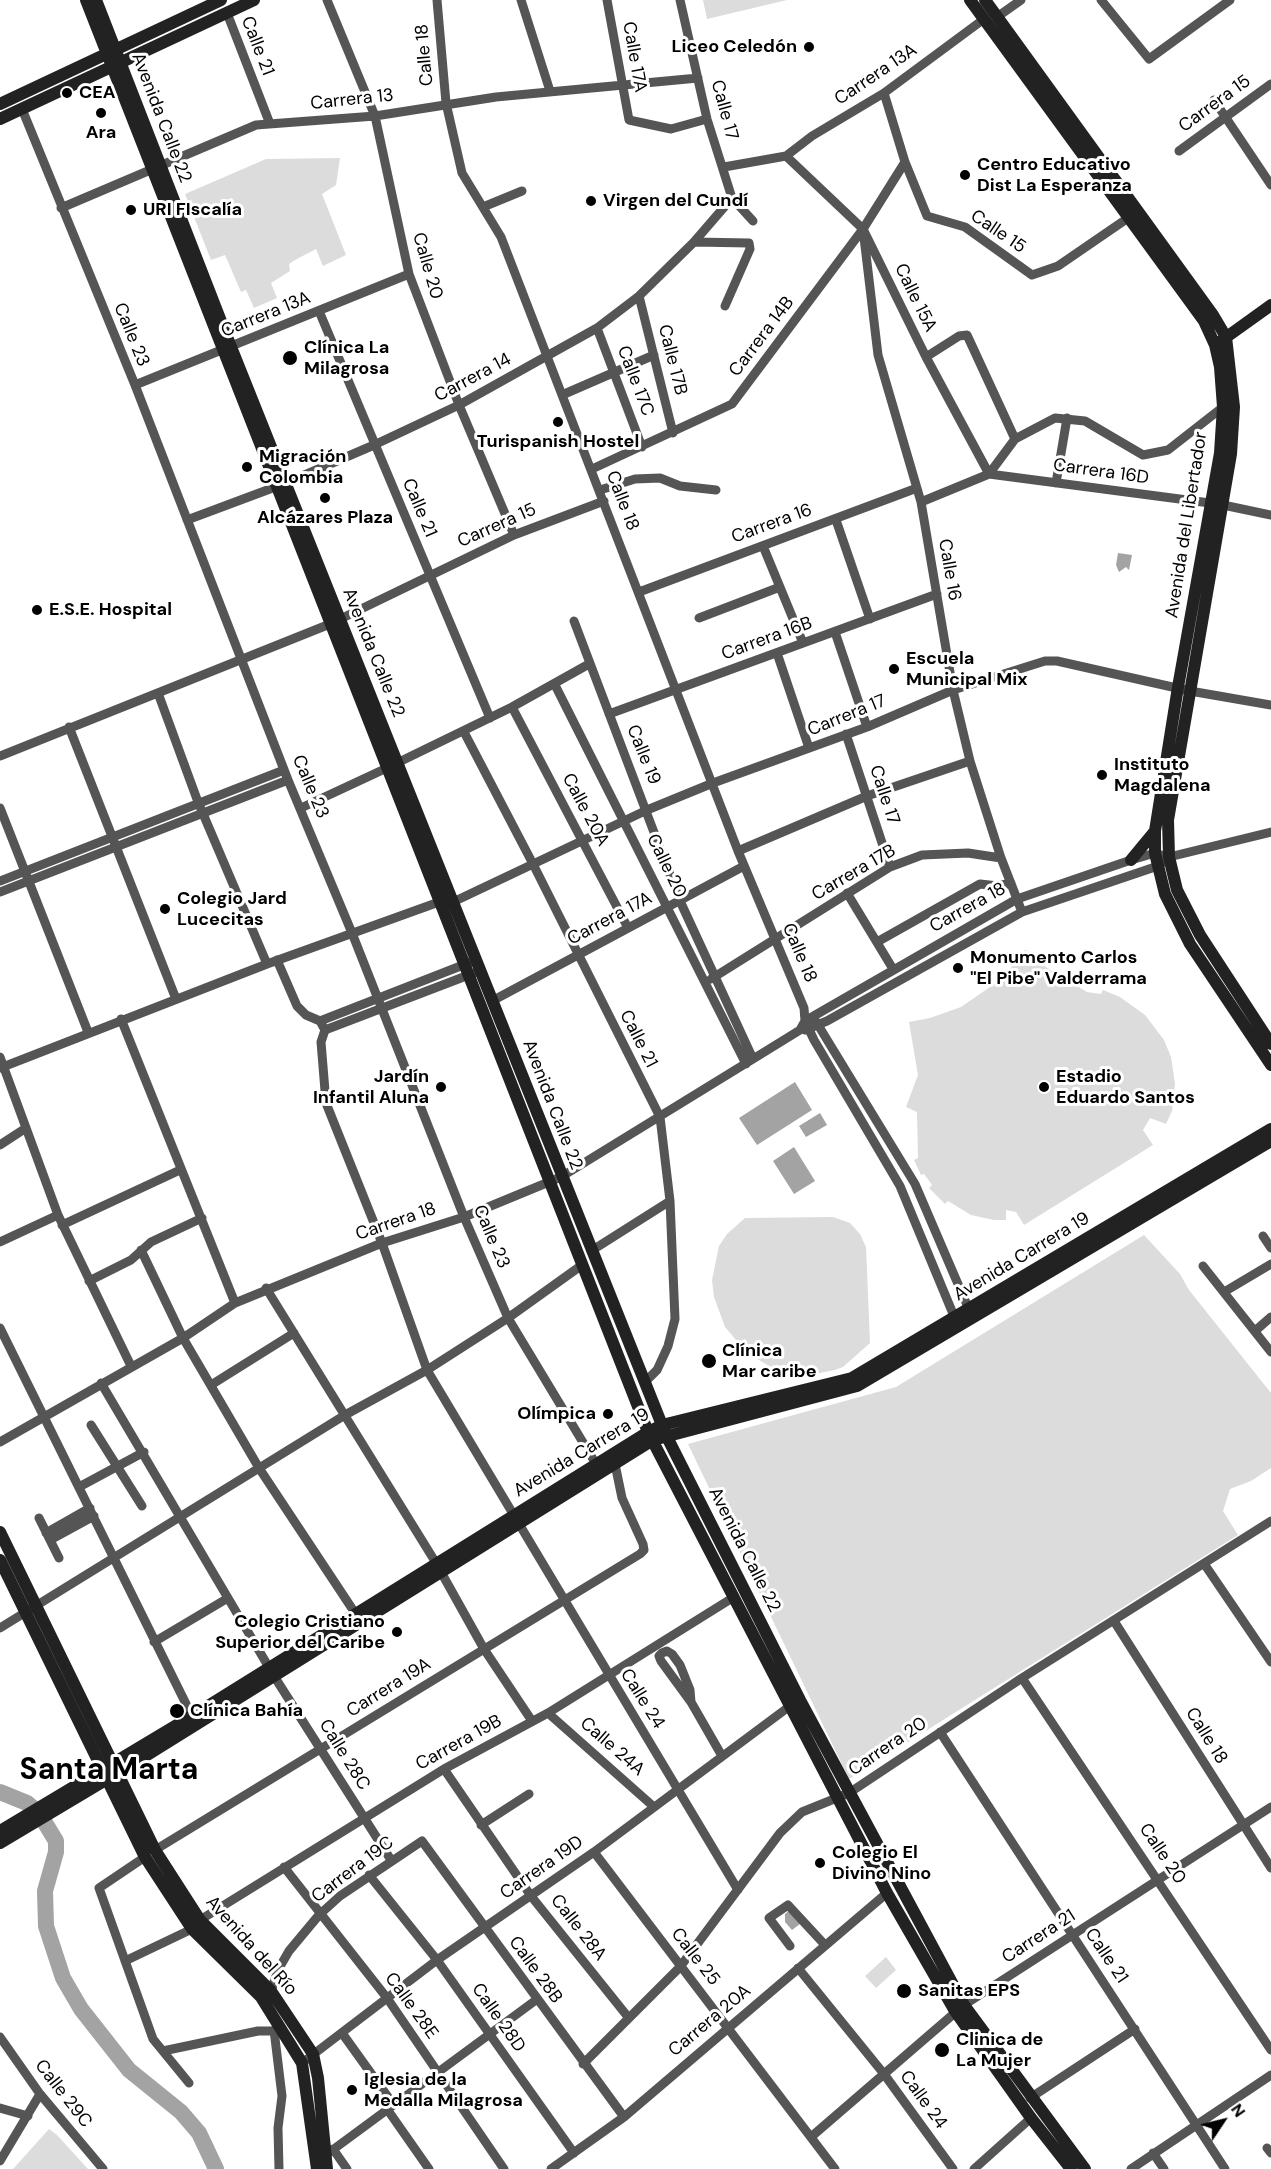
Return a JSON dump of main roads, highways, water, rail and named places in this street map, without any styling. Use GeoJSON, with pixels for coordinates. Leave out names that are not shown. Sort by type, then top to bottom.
{"type":"FeatureCollection","features":[{"type":"Feature","properties":{"kind":"main road","name":"Avenida Calle 22"},"geometry":{"type":"LineString","coordinates":[[86,0],[113,59],[335,622],[453,902],[472,967],[556,1179],[591,1251],[664,1430],[795,1703],[843,1796],[960,2008],[1085,2169]]}},
{"type":"Feature","properties":{"kind":"main road","name":"Avenida Calle 22"},"geometry":{"type":"LineString","coordinates":[[96,0],[113,59]]}},
{"type":"Feature","properties":{"kind":"main road"},"geometry":{"type":"LineString","coordinates":[[0,119],[221,0]]}},
{"type":"Feature","properties":{"kind":"main road"},"geometry":{"type":"LineString","coordinates":[[0,104],[254,0]]}},
{"type":"Feature","properties":{"kind":"main road","name":"Avenida del Libertador"},"geometry":{"type":"LineString","coordinates":[[970,0],[1204,321],[1215,345],[1220,367],[1223,407],[1220,453],[1210,503],[1184,689],[1168,820],[1169,857],[1177,890],[1200,934],[1271,1044]]}},
{"type":"Feature","properties":{"kind":"main road","name":"Avenida del Libertador"},"geometry":{"type":"LineString","coordinates":[[985,0],[1213,315],[1226,337],[1234,407],[1231,454],[1223,505],[1155,831],[1156,859],[1165,894],[1190,944],[1271,1065]]}},
{"type":"Feature","properties":{"kind":"main road"},"geometry":{"type":"LineString","coordinates":[[1215,345],[1271,305]]}},
{"type":"Feature","properties":{"kind":"main road","name":"Avenida Calle 22"},"geometry":{"type":"LineString","coordinates":[[394,765],[439,902],[492,1001],[556,1179],[582,1264],[651,1436],[734,1597],[795,1703]]}},
{"type":"Feature","properties":{"kind":"main road"},"geometry":{"type":"LineString","coordinates":[[1131,860],[1155,831]]}},
{"type":"Feature","properties":{"kind":"main road","name":"Avenida Carrera 19"},"geometry":{"type":"LineString","coordinates":[[971,1315],[1271,1129]]}},
{"type":"Feature","properties":{"kind":"main road","name":"Avenida Carrera 19"},"geometry":{"type":"LineString","coordinates":[[0,1843],[47,1810],[516,1519],[596,1464],[664,1430],[852,1377],[957,1323],[1271,1141]]}},
{"type":"Feature","properties":{"kind":"main road","name":"Avenida Carrera 19"},"geometry":{"type":"LineString","coordinates":[[516,1519],[615,1464],[651,1436]]}},
{"type":"Feature","properties":{"kind":"main road","name":"Avenida del Río"},"geometry":{"type":"LineString","coordinates":[[0,1532],[36,1604],[150,1854],[196,1924],[261,1997],[279,2031],[302,2063],[327,2169]]}},
{"type":"Feature","properties":{"kind":"main road","name":"Avenida del Río"},"geometry":{"type":"LineString","coordinates":[[0,1560],[111,1771]]}},
{"type":"Feature","properties":{"kind":"main road","name":"Avenida Carrera 19"},"geometry":{"type":"LineString","coordinates":[[111,1771],[192,1716],[272,1672],[355,1613],[439,1567]]}},
{"type":"Feature","properties":{"kind":"main road","name":"Avenida Calle 22"},"geometry":{"type":"LineString","coordinates":[[843,1796],[887,1893],[1031,2118],[1071,2169]]}},
{"type":"Feature","properties":{"kind":"main road","name":"Avenida Carrera 19"},"geometry":{"type":"LineString","coordinates":[[0,1831],[47,1810]]}},
{"type":"Feature","properties":{"kind":"main road","name":"Avenida del Río"},"geometry":{"type":"LineString","coordinates":[[196,1924],[271,1991],[313,2054],[323,2158]]}},
{"type":"Feature","properties":{"kind":"waterway"},"geometry":{"type":"LineString","coordinates":[[0,1792],[27,1803],[39,1813],[56,1841],[56,1852],[45,1891],[46,1926],[63,1978],[81,2009],[129,2070],[181,2112],[199,2133],[216,2169]]}},
{"type":"Feature","properties":{"kind":"place","name":"Liceo Celedón"},"geometry":{"type":"Point","coordinates":[809,47]}},
{"type":"Feature","properties":{"kind":"place","name":"CEA"},"geometry":{"type":"Point","coordinates":[67,93]}},
{"type":"Feature","properties":{"kind":"place","name":"Ara"},"geometry":{"type":"Point","coordinates":[101,113]}},
{"type":"Feature","properties":{"kind":"place","name":"Centro Educativo Dist La Esperanza"},"geometry":{"type":"Point","coordinates":[965,175]}},
{"type":"Feature","properties":{"kind":"place","name":"Virgen del Cundí"},"geometry":{"type":"Point","coordinates":[591,201]}},
{"type":"Feature","properties":{"kind":"place","name":"URI FIscalía"},"geometry":{"type":"Point","coordinates":[131,210]}},
{"type":"Feature","properties":{"kind":"place","name":"Clínica La Milagrosa"},"geometry":{"type":"Point","coordinates":[290,358]}},
{"type":"Feature","properties":{"kind":"place","name":"Turispanish Hostel"},"geometry":{"type":"Point","coordinates":[558,422]}},
{"type":"Feature","properties":{"kind":"place","name":"Migración Colombia"},"geometry":{"type":"Point","coordinates":[247,467]}},
{"type":"Feature","properties":{"kind":"place","name":"Alcázares Plaza"},"geometry":{"type":"Point","coordinates":[325,498]}},
{"type":"Feature","properties":{"kind":"place","name":"E.S.E. Hospital"},"geometry":{"type":"Point","coordinates":[37,610]}},
{"type":"Feature","properties":{"kind":"place","name":"Escuela Municipal Mix"},"geometry":{"type":"Point","coordinates":[894,669]}},
{"type":"Feature","properties":{"kind":"place","name":"Instituto Magdalena"},"geometry":{"type":"Point","coordinates":[1102,775]}},
{"type":"Feature","properties":{"kind":"place","name":"Colegio Jard Lucecitas"},"geometry":{"type":"Point","coordinates":[165,909]}},
{"type":"Feature","properties":{"kind":"place","name":"Monumento Carlos \"El Pibe\" Valderrama"},"geometry":{"type":"Point","coordinates":[958,968]}},
{"type":"Feature","properties":{"kind":"place","name":"Jardín Infantil Aluna"},"geometry":{"type":"Point","coordinates":[441,1087]}},
{"type":"Feature","properties":{"kind":"place","name":"Estadio Eduardo Santos"},"geometry":{"type":"Point","coordinates":[1044,1087]}},
{"type":"Feature","properties":{"kind":"place","name":"Clínica Mar caribe"},"geometry":{"type":"Point","coordinates":[709,1361]}},
{"type":"Feature","properties":{"kind":"place","name":"Olímpica"},"geometry":{"type":"Point","coordinates":[608,1414]}},
{"type":"Feature","properties":{"kind":"place","name":"Colegio Cristiano Superior del Caribe"},"geometry":{"type":"Point","coordinates":[397,1632]}},
{"type":"Feature","properties":{"kind":"place","name":"Clínica Bahía"},"geometry":{"type":"Point","coordinates":[177,1711]}},
{"type":"Feature","properties":{"kind":"place","name":"Colegio El Divino Nino"},"geometry":{"type":"Point","coordinates":[820,1863]}},
{"type":"Feature","properties":{"kind":"place","name":"Sanitas EPS"},"geometry":{"type":"Point","coordinates":[904,1991]}},
{"type":"Feature","properties":{"kind":"place","name":"Clinica de La Mujer"},"geometry":{"type":"Point","coordinates":[942,2050]}},
{"type":"Feature","properties":{"kind":"place","name":"Iglesia de la Medalla Milagrosa"},"geometry":{"type":"Point","coordinates":[352,2090]}},
{"type":"Feature","properties":{"kind":"district","name":"Santa Marta"},"geometry":{"type":"Point","coordinates":[109,1771]}}]}
